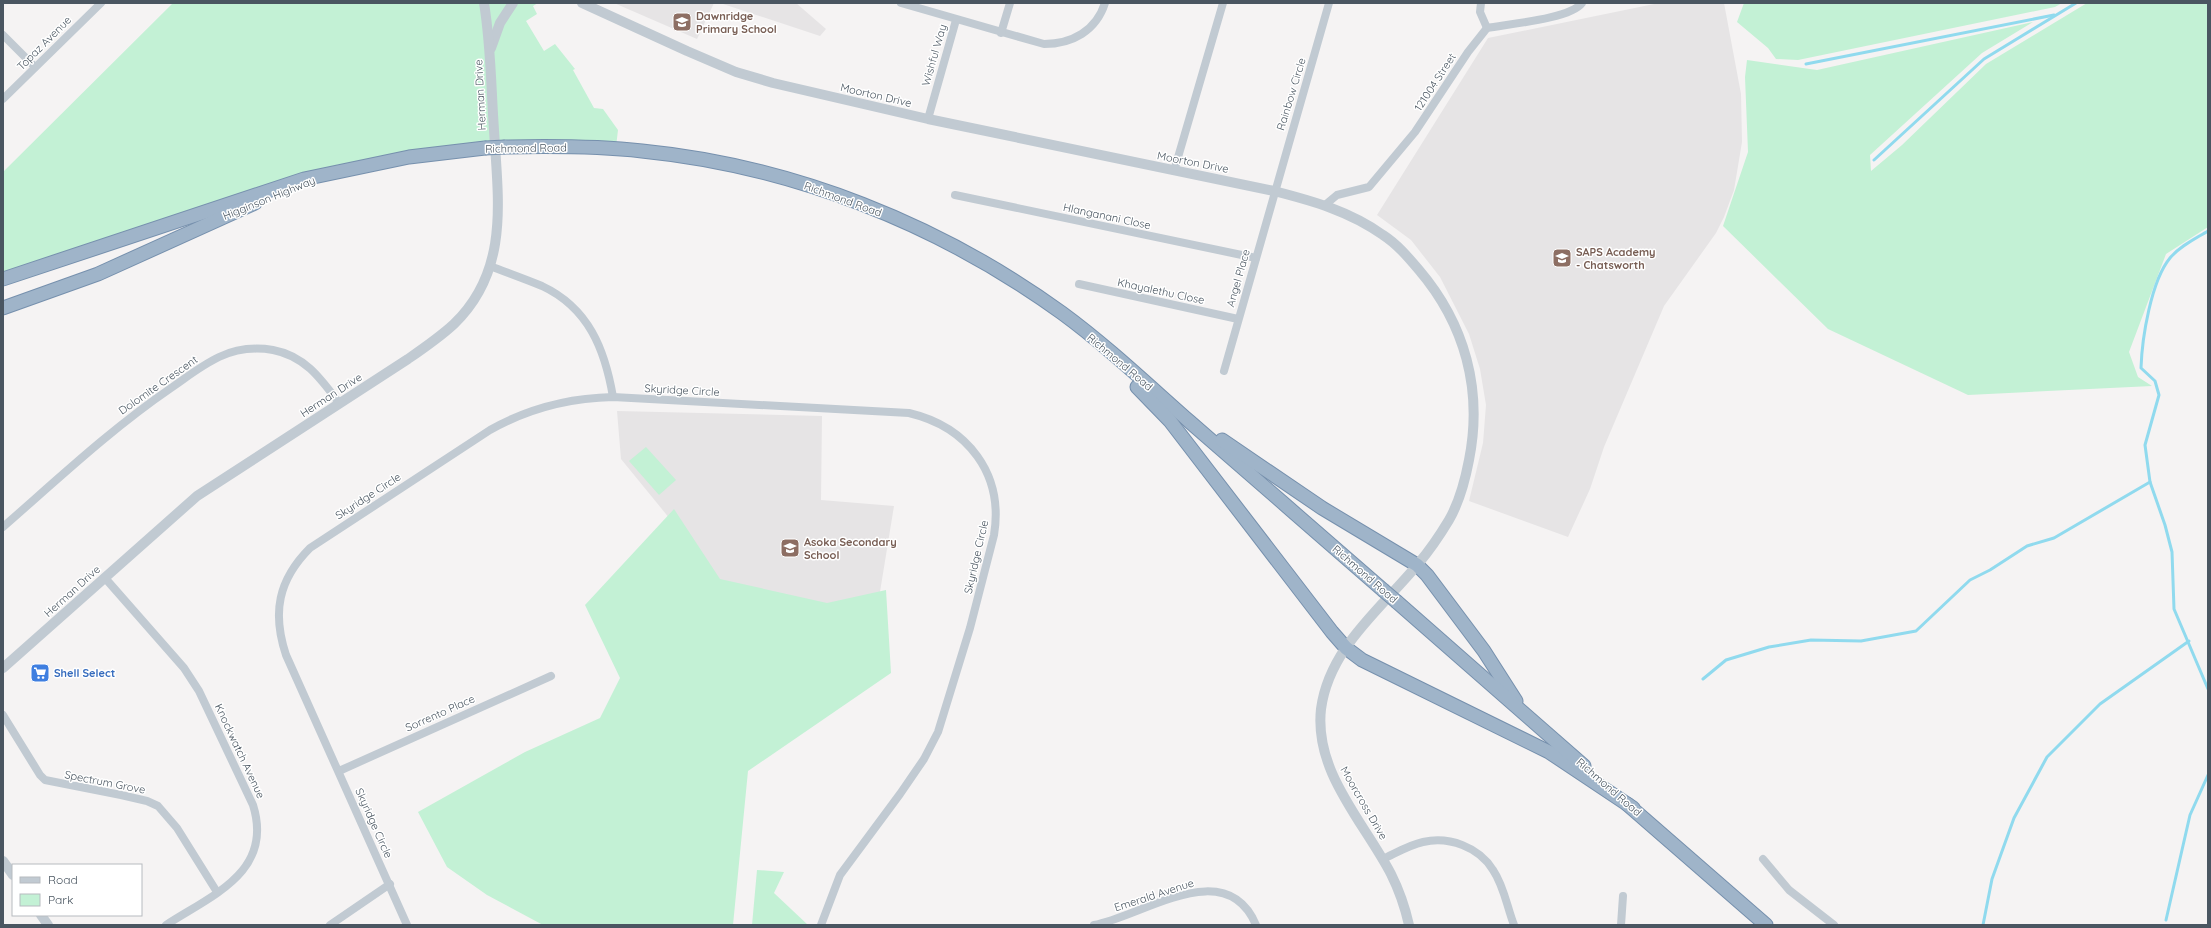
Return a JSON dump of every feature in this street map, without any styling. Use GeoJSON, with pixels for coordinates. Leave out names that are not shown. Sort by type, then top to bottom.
{"type":"FeatureCollection","features":[{"type":"Feature","properties":{"kind":"highway","name":"Richmond Road"},"geometry":{"type":"LineString","coordinates":[[320,177],[409,157],[485,148],[598,147],[643,151],[732,165],[792,180],[848,199],[933,235],[1009,278],[1061,313],[1159,395],[1766,925]]}},
{"type":"Feature","properties":{"kind":"highway","name":"Higginson Highway"},"geometry":{"type":"LineString","coordinates":[[3,279],[276,188],[304,179],[320,177]]}},
{"type":"Feature","properties":{"kind":"highway","name":"Higginson Highway"},"geometry":{"type":"LineString","coordinates":[[3,308],[98,274],[219,218],[320,177]]}},
{"type":"Feature","properties":{"kind":"highway"},"geometry":{"type":"LineString","coordinates":[[1061,313],[1109,362],[1151,400],[1170,421],[1270,553],[1346,648],[1362,660],[1549,752],[1633,808]]}},
{"type":"Feature","properties":{"kind":"highway"},"geometry":{"type":"LineString","coordinates":[[1159,395],[1273,476],[1417,565],[1427,575],[1484,651],[1522,711]]}},
{"type":"Feature","properties":{"kind":"street","name":"Topaz Avenue"},"geometry":{"type":"LineString","coordinates":[[3,99],[101,3]]}},
{"type":"Feature","properties":{"kind":"street","name":"Herman Drive"},"geometry":{"type":"LineString","coordinates":[[3,668],[197,496],[408,359],[454,324],[476,296],[490,266],[498,226],[490,52],[484,3]]}},
{"type":"Feature","properties":{"kind":"street","name":"Herman Drive"},"geometry":{"type":"LineString","coordinates":[[490,52],[500,23],[513,3]]}},
{"type":"Feature","properties":{"kind":"street","name":"Moorton Drive"},"geometry":{"type":"LineString","coordinates":[[582,3],[736,72],[809,93],[1174,171],[1274,190],[1325,205],[1355,217],[1398,247],[1439,295],[1457,330],[1470,370],[1474,408],[1474,431],[1464,486],[1449,519],[1417,565],[1378,607]]}},
{"type":"Feature","properties":{"kind":"street"},"geometry":{"type":"LineString","coordinates":[[900,3],[914,5],[956,20],[1044,44],[1066,43],[1075,39],[1091,27],[1105,3]]}},
{"type":"Feature","properties":{"kind":"street"},"geometry":{"type":"LineString","coordinates":[[1001,33],[1010,3]]}},
{"type":"Feature","properties":{"kind":"street"},"geometry":{"type":"LineString","coordinates":[[1174,171],[1223,3]]}},
{"type":"Feature","properties":{"kind":"street","name":"Rainbow Circle"},"geometry":{"type":"LineString","coordinates":[[1274,190],[1329,3]]}},
{"type":"Feature","properties":{"kind":"street"},"geometry":{"type":"LineString","coordinates":[[1481,3],[1480,12],[1488,28],[1559,15],[1573,11],[1582,3]]}},
{"type":"Feature","properties":{"kind":"street","name":"Wishful Way"},"geometry":{"type":"LineString","coordinates":[[928,119],[956,20]]}},
{"type":"Feature","properties":{"kind":"street","name":"121004 Street"},"geometry":{"type":"LineString","coordinates":[[1325,205],[1337,194],[1369,187],[1415,132],[1468,52],[1488,28]]}},
{"type":"Feature","properties":{"kind":"street"},"geometry":{"type":"LineString","coordinates":[[3,35],[35,67]]}},
{"type":"Feature","properties":{"kind":"street","name":"Angel Place"},"geometry":{"type":"LineString","coordinates":[[1224,371],[1274,190]]}},
{"type":"Feature","properties":{"kind":"street","name":"Hlanganani Close"},"geometry":{"type":"LineString","coordinates":[[955,195],[1256,258]]}},
{"type":"Feature","properties":{"kind":"street"},"geometry":{"type":"LineString","coordinates":[[490,266],[542,286],[557,294],[575,310],[595,336],[601,347],[613,397]]}},
{"type":"Feature","properties":{"kind":"street","name":"Khayalethu Close"},"geometry":{"type":"LineString","coordinates":[[1079,284],[1238,319]]}},
{"type":"Feature","properties":{"kind":"street","name":"Dolomite Crescent"},"geometry":{"type":"LineString","coordinates":[[3,527],[132,415],[208,363],[231,353],[264,349],[274,350],[300,360],[314,371],[340,403]]}},
{"type":"Feature","properties":{"kind":"street","name":"Skyridge Circle"},"geometry":{"type":"LineString","coordinates":[[407,925],[390,884],[286,655],[281,639],[278,614],[283,590],[293,567],[310,548],[506,421],[553,403],[575,399],[613,397],[909,412],[934,420],[961,437],[979,458],[989,477],[996,501],[997,520],[994,535],[970,628],[938,732],[924,759],[840,875],[821,925]]}},
{"type":"Feature","properties":{"kind":"street","name":"Knockwatch Avenue"},"geometry":{"type":"LineString","coordinates":[[105,578],[180,664],[199,690],[253,804],[258,824],[256,844],[252,857],[237,877],[217,892],[166,925]]}},
{"type":"Feature","properties":{"kind":"street","name":"Moorcross Drive"},"geometry":{"type":"LineString","coordinates":[[1378,607],[1346,648],[1326,684],[1321,711],[1321,733],[1334,780],[1383,859],[1398,891],[1408,925]]}},
{"type":"Feature","properties":{"kind":"street","name":"Sorrento Place"},"geometry":{"type":"LineString","coordinates":[[339,771],[551,676]]}},
{"type":"Feature","properties":{"kind":"street","name":"Spectrum Grove"},"geometry":{"type":"LineString","coordinates":[[3,715],[40,775],[45,780],[121,795],[158,806],[177,828],[217,892]]}},
{"type":"Feature","properties":{"kind":"street"},"geometry":{"type":"LineString","coordinates":[[1383,859],[1423,842],[1442,841],[1468,848],[1493,869],[1514,925]]}},
{"type":"Feature","properties":{"kind":"street"},"geometry":{"type":"LineString","coordinates":[[1763,859],[1788,890],[1834,925]]}},
{"type":"Feature","properties":{"kind":"street"},"geometry":{"type":"LineString","coordinates":[[3,861],[12,874]]}},
{"type":"Feature","properties":{"kind":"street"},"geometry":{"type":"LineString","coordinates":[[330,925],[390,884]]}},
{"type":"Feature","properties":{"kind":"street","name":"Emerald Avenue"},"geometry":{"type":"LineString","coordinates":[[1094,925],[1182,895],[1208,890],[1222,893],[1234,898],[1248,911],[1256,925]]}},
{"type":"Feature","properties":{"kind":"street"},"geometry":{"type":"LineString","coordinates":[[1621,925],[1623,896]]}},
{"type":"Feature","properties":{"kind":"street"},"geometry":{"type":"LineString","coordinates":[[42,916],[48,925]]}},
{"type":"Feature","properties":{"kind":"shaded area","name":"Dawnridge Primary School"},"geometry":{"type":"Polygon","coordinates":[[[614,3],[714,3],[697,39],[614,3]]]}},
{"type":"Feature","properties":{"kind":"shaded area","name":"Dawnridge Primary School"},"geometry":{"type":"Polygon","coordinates":[[[720,3],[796,3],[826,29],[820,36],[720,3]]]}},
{"type":"Feature","properties":{"kind":"shaded area","name":"SAPS Academy - Chatsworth"},"geometry":{"type":"Polygon","coordinates":[[[1659,3],[1724,3],[1741,94],[1742,142],[1734,190],[1724,217],[1716,233],[1664,306],[1604,447],[1590,489],[1568,537],[1469,501],[1483,443],[1486,405],[1480,369],[1469,334],[1440,277],[1411,240],[1377,215],[1488,38],[1659,3]]]}},
{"type":"Feature","properties":{"kind":"shaded area","name":"Asoka Secondary School"},"geometry":{"type":"Polygon","coordinates":[[[617,411],[822,416],[821,500],[894,506],[878,604],[802,611],[728,590],[621,459],[617,411]]]}},
{"type":"Feature","properties":{"kind":"green space"},"geometry":{"type":"Polygon","coordinates":[[[173,3],[538,3],[533,6],[537,14],[526,21],[544,51],[555,44],[575,69],[573,70],[594,108],[603,109],[618,130],[616,147],[548,145],[366,164],[3,278],[3,172],[173,3]]]}},
{"type":"Feature","properties":{"kind":"green space"},"geometry":{"type":"Polygon","coordinates":[[[1744,3],[2062,3],[2055,7],[1798,60],[1776,59],[1768,48],[1737,22],[1744,3]]]}},
{"type":"Feature","properties":{"kind":"green space"},"geometry":{"type":"Polygon","coordinates":[[[2087,3],[2208,3],[2208,227],[2166,254],[2129,352],[2138,377],[2152,386],[1968,395],[1828,329],[1723,226],[1748,152],[1745,77],[1747,60],[1817,70],[2033,22],[1982,53],[1870,155],[1871,171],[1902,145],[1986,64],[2087,3]]]}},
{"type":"Feature","properties":{"kind":"green space"},"geometry":{"type":"Polygon","coordinates":[[[646,447],[676,480],[659,495],[629,461],[646,447]]]}},
{"type":"Feature","properties":{"kind":"green space"},"geometry":{"type":"Polygon","coordinates":[[[674,509],[720,579],[827,603],[886,590],[891,673],[748,771],[733,925],[543,925],[487,895],[447,867],[418,812],[525,752],[600,718],[620,678],[585,605],[674,509]]]}},
{"type":"Feature","properties":{"kind":"green space"},"geometry":{"type":"Polygon","coordinates":[[[757,870],[784,872],[774,893],[808,925],[752,925],[757,870]]]}},
{"type":"Feature","properties":{"kind":"waterway"},"geometry":{"type":"LineString","coordinates":[[1874,160],[1984,59],[2076,3]]}},
{"type":"Feature","properties":{"kind":"waterway"},"geometry":{"type":"LineString","coordinates":[[1806,64],[2054,15]]}},
{"type":"Feature","properties":{"kind":"waterway"},"geometry":{"type":"LineString","coordinates":[[2208,231],[2178,250],[2163,268],[2149,310],[2143,341],[2141,368],[2155,381],[2159,395],[2145,445],[2150,482],[2165,525],[2172,552],[2174,609],[2208,689]]}},
{"type":"Feature","properties":{"kind":"waterway"},"geometry":{"type":"LineString","coordinates":[[1703,679],[1726,660],[1769,647],[1811,640],[1861,641],[1916,631],[1970,580],[1990,570],[2027,546],[2054,538],[2150,482]]}},
{"type":"Feature","properties":{"kind":"waterway"},"geometry":{"type":"LineString","coordinates":[[1983,925],[1992,879],[2014,818],[2047,757],[2100,704],[2189,641]]}},
{"type":"Feature","properties":{"kind":"waterway"},"geometry":{"type":"LineString","coordinates":[[2166,920],[2190,815],[2208,775]]}},
{"type":"Feature","properties":{"kind":"place","name":"Dawnridge Primary School"},"geometry":{"type":"Point","coordinates":[682,22]}},
{"type":"Feature","properties":{"kind":"place","name":"SAPS Academy - Chatsworth"},"geometry":{"type":"Point","coordinates":[1562,258]}},
{"type":"Feature","properties":{"kind":"place","name":"Asoka Secondary School"},"geometry":{"type":"Point","coordinates":[790,548]}},
{"type":"Feature","properties":{"kind":"place","name":"Shell Select"},"geometry":{"type":"Point","coordinates":[40,673]}}]}
